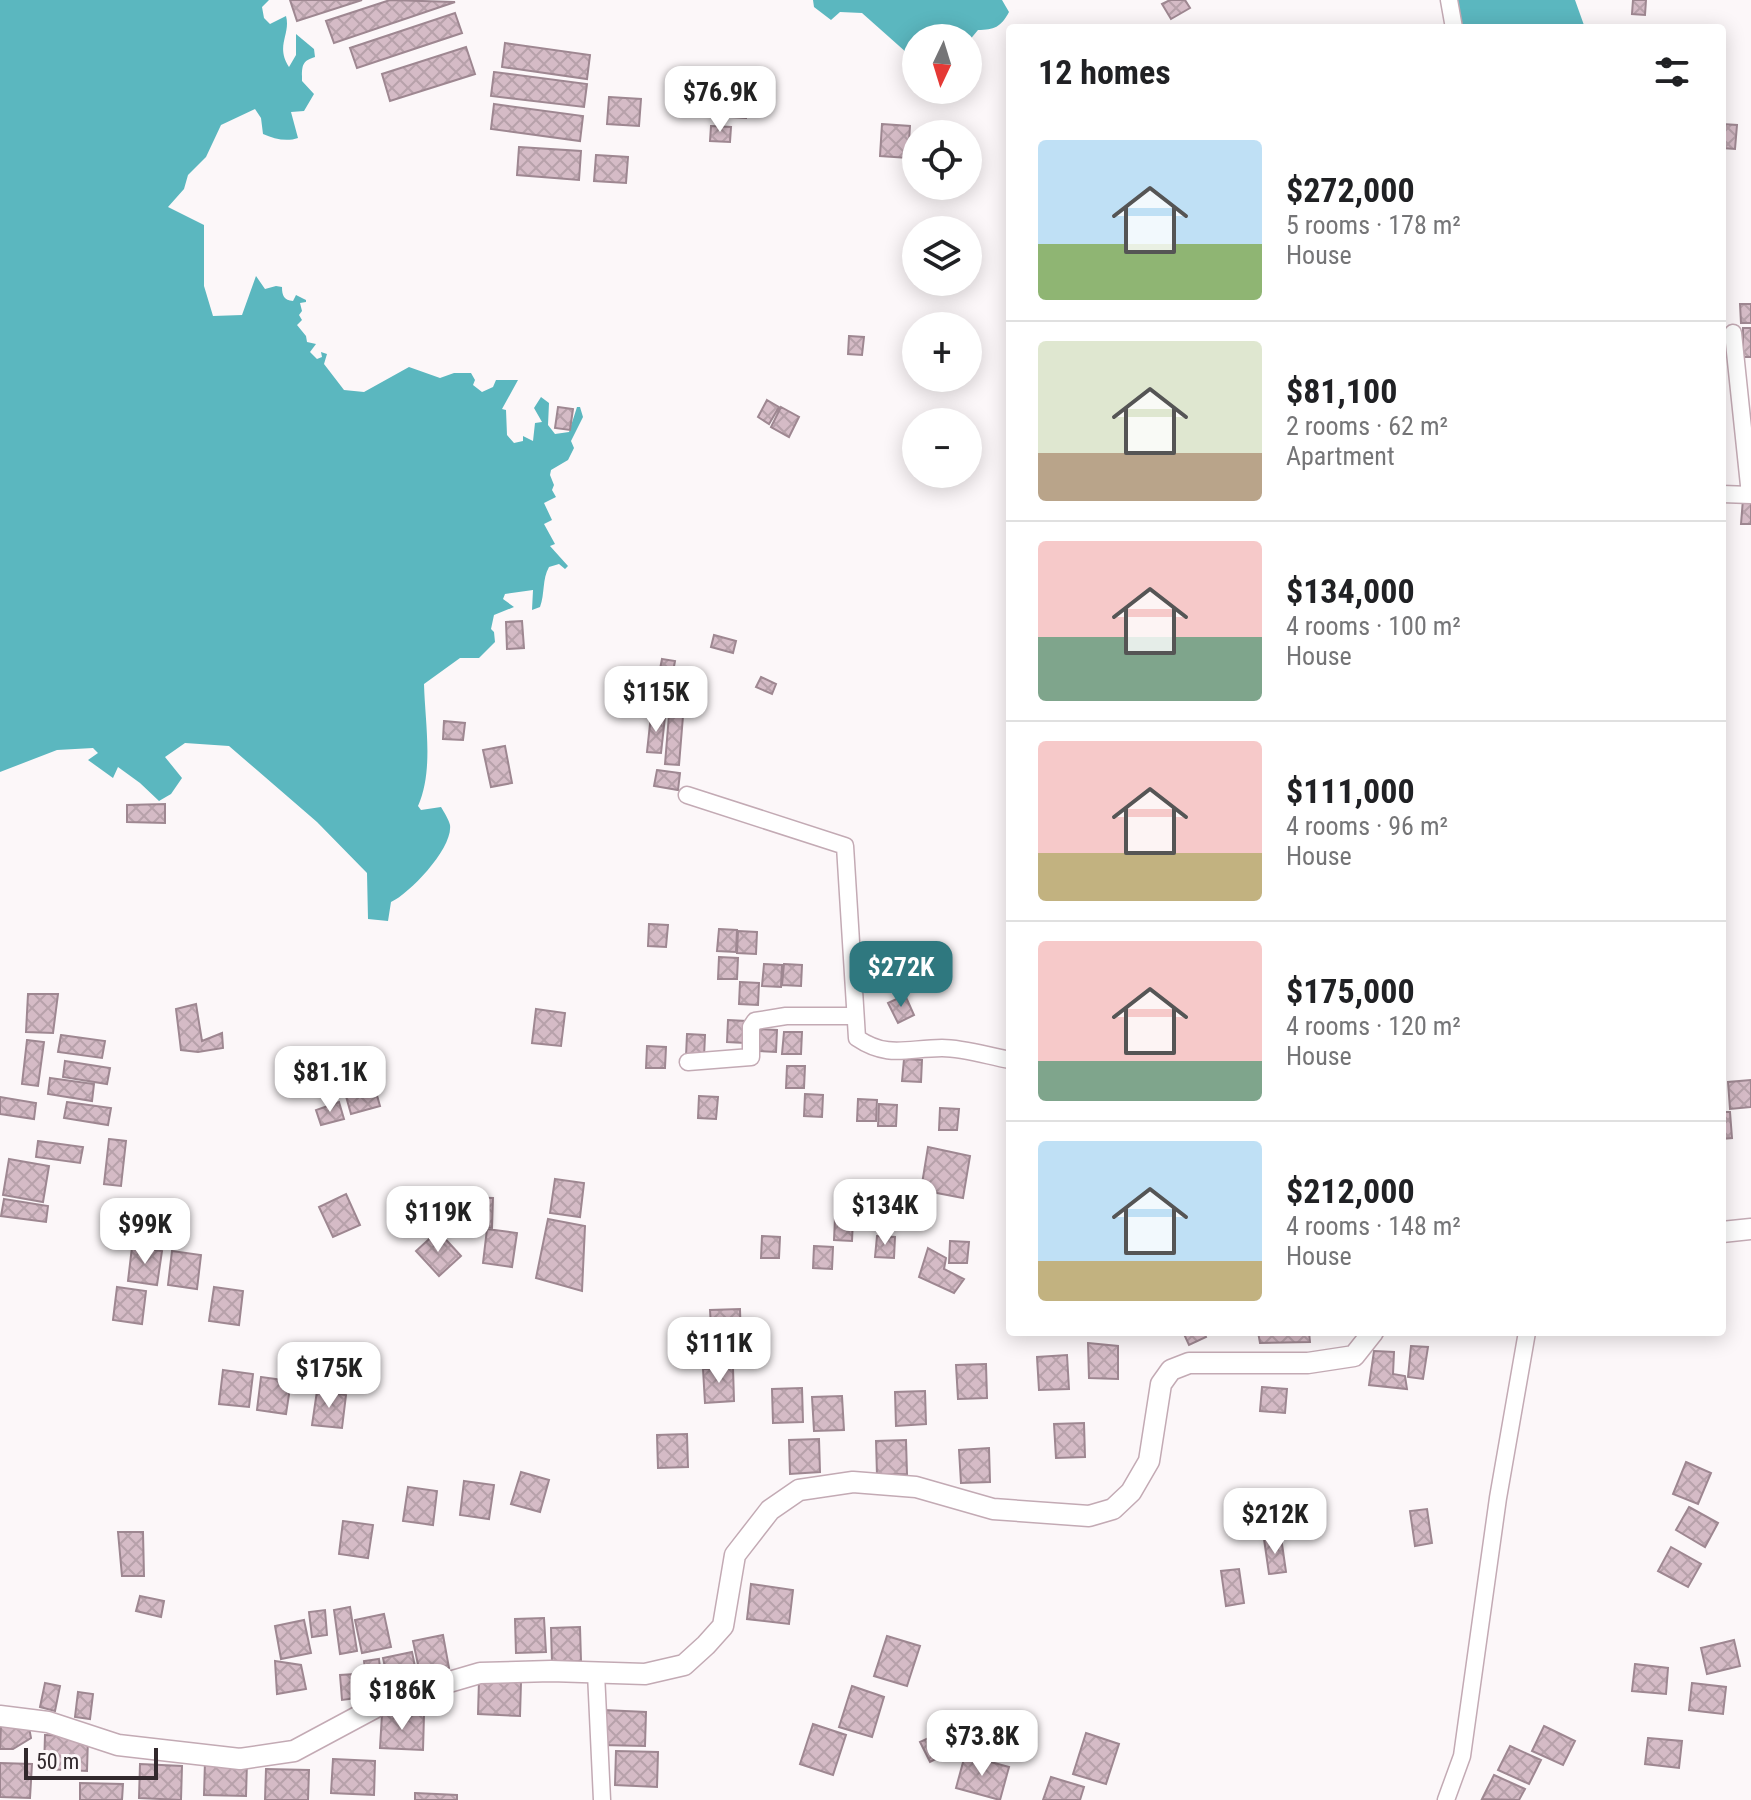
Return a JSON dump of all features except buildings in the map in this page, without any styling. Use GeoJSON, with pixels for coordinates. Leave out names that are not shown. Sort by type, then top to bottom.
{"type":"FeatureCollection","features":[{"type":"Feature","properties":{"kind":"street"},"geometry":{"type":"LineString","coordinates":[[1449,0],[1453,24]]}},
{"type":"Feature","properties":{"kind":"street"},"geometry":{"type":"LineString","coordinates":[[1726,494],[1751,495],[1733,333]]}},
{"type":"Feature","properties":{"kind":"street"},"geometry":{"type":"LineString","coordinates":[[687,795],[845,846],[857,1038],[871,1047],[896,1053],[944,1048],[1006,1059]]}},
{"type":"Feature","properties":{"kind":"street"},"geometry":{"type":"LineString","coordinates":[[688,1062],[751,1057],[751,1027],[755,1021],[786,1016],[854,1016]]}},
{"type":"Feature","properties":{"kind":"street"},"geometry":{"type":"LineString","coordinates":[[1726,1232],[1751,1229]]}},
{"type":"Feature","properties":{"kind":"street"},"geometry":{"type":"LineString","coordinates":[[0,1716],[48,1722],[118,1745],[240,1759],[294,1751],[391,1699],[480,1673],[645,1674],[684,1665],[723,1626],[735,1555],[770,1510],[799,1490],[853,1482],[916,1487],[993,1509],[1089,1516],[1113,1509],[1131,1492],[1149,1461],[1161,1384],[1171,1370],[1189,1363],[1308,1363],[1354,1356],[1370,1336]]}},
{"type":"Feature","properties":{"kind":"street"},"geometry":{"type":"LineString","coordinates":[[1446,1800],[1462,1756],[1498,1498],[1526,1336]]}},
{"type":"Feature","properties":{"kind":"street"},"geometry":{"type":"LineString","coordinates":[[596,1673],[602,1800]]}},
{"type":"Feature","properties":{"kind":"water"},"geometry":{"type":"Polygon","coordinates":[[[0,0],[269,0],[262,7],[264,18],[270,24],[286,16],[283,53],[289,67],[296,55],[296,34],[314,49],[315,57],[302,68],[302,81],[314,94],[304,111],[291,112],[298,138],[280,139],[263,134],[261,118],[255,109],[221,125],[206,157],[188,175],[184,189],[168,207],[204,225],[204,286],[213,316],[242,315],[256,276],[265,289],[282,287],[287,300],[293,301],[296,295],[306,300],[300,303],[302,320],[297,325],[307,342],[316,344],[310,352],[317,359],[322,357],[321,352],[327,354],[324,364],[344,390],[364,392],[409,367],[440,378],[454,373],[471,373],[475,380],[473,385],[482,392],[493,387],[496,380],[518,380],[502,409],[506,410],[507,435],[514,443],[523,441],[523,436],[533,441],[535,423],[542,422],[534,408],[541,397],[549,403],[548,425],[555,434],[569,432],[577,407],[580,407],[583,417],[571,441],[574,448],[568,460],[551,470],[552,490],[556,497],[544,503],[552,520],[544,524],[555,544],[550,546],[568,566],[565,569],[559,564],[549,567],[540,607],[532,610],[533,590],[505,594],[503,599],[514,607],[494,615],[491,629],[495,642],[479,658],[460,658],[424,684],[427,762],[418,806],[421,810],[441,807],[450,825],[449,835],[429,869],[391,902],[388,921],[368,919],[367,873],[317,822],[229,746],[185,743],[165,757],[182,778],[171,794],[159,801],[118,767],[113,778],[88,760],[98,753],[93,748],[57,750],[0,772],[0,0]]]}},
{"type":"Feature","properties":{"kind":"water"},"geometry":{"type":"Polygon","coordinates":[[[813,0],[1002,0],[1009,12],[1000,24],[982,29],[982,24],[902,24],[902,49],[862,13],[840,12],[831,20],[814,7],[813,0]]]}},
{"type":"Feature","properties":{"kind":"water"},"geometry":{"type":"Polygon","coordinates":[[[1456,0],[1575,0],[1584,24],[1461,24],[1456,0]]]}}]}
